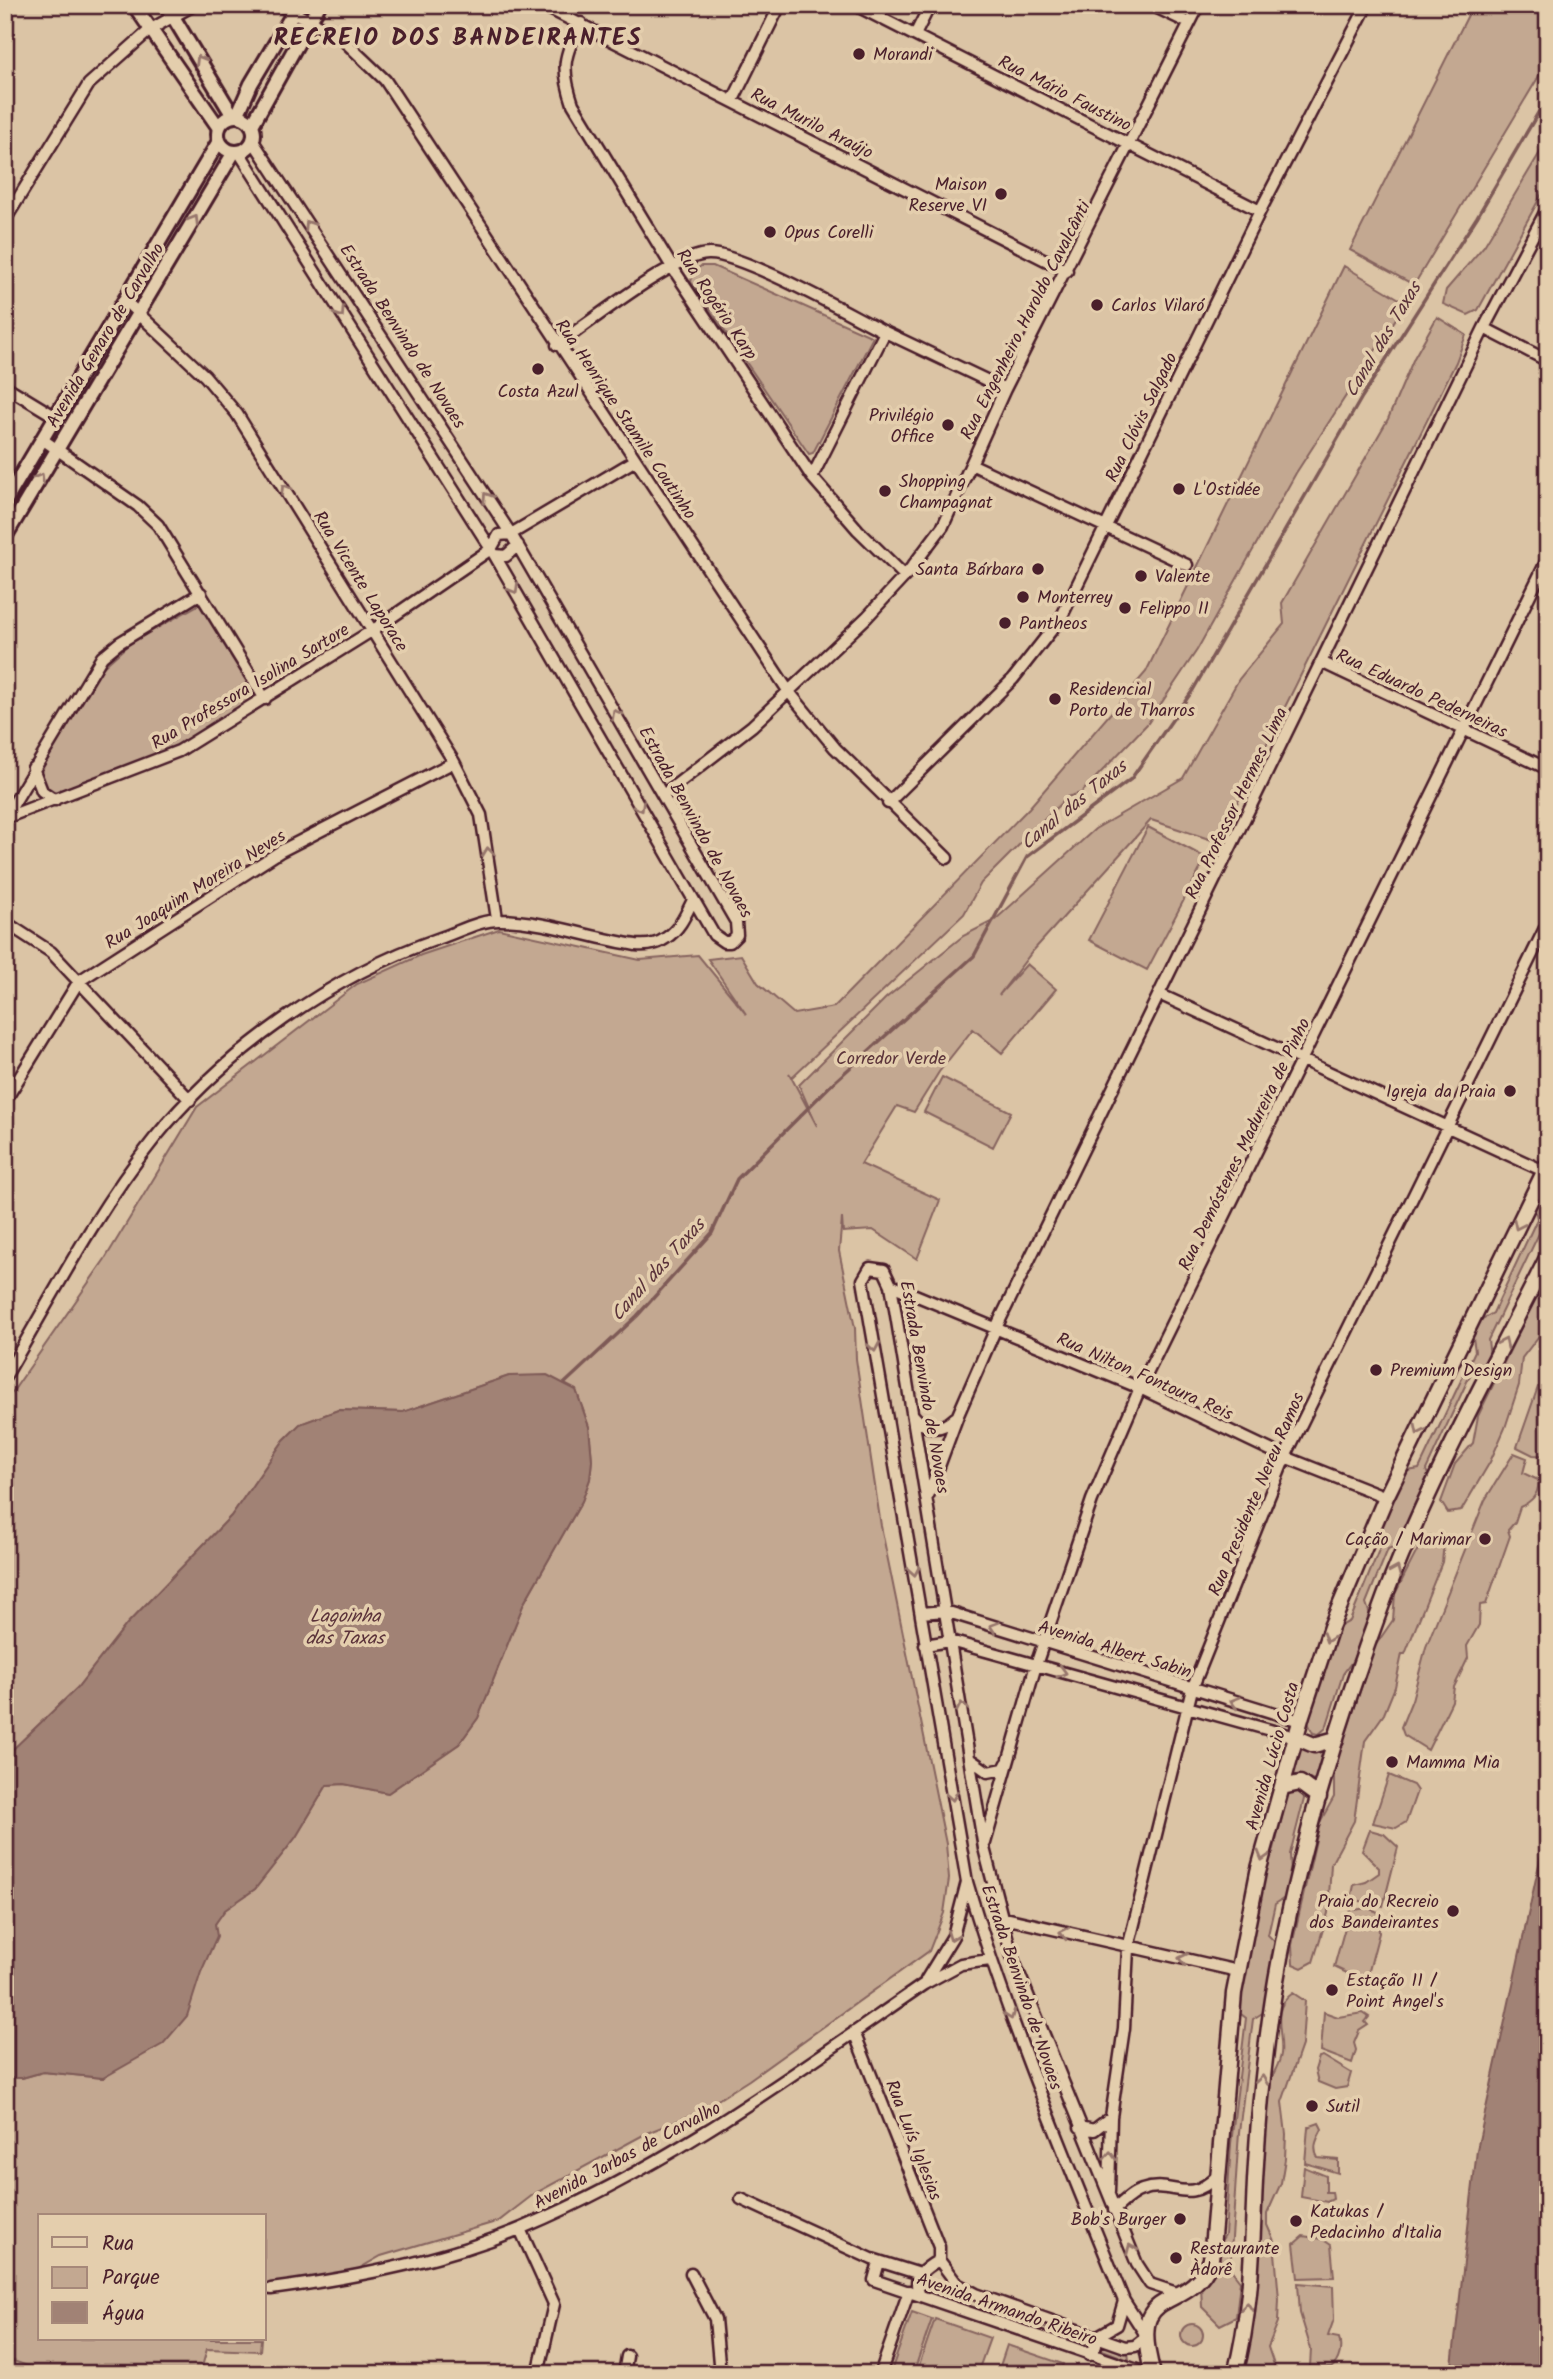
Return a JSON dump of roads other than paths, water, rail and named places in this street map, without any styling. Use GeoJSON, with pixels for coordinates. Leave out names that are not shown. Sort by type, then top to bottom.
{"type":"FeatureCollection","features":[{"type":"Feature","properties":{"kind":"main road","name":"Avenida Lúcio Costa"},"geometry":{"type":"LineString","coordinates":[[1144,2335],[1155,2308],[1198,2282],[1211,2260],[1216,2177],[1238,1971],[1258,1872],[1300,1721],[1331,1627],[1385,1497],[1546,1167]]}},
{"type":"Feature","properties":{"kind":"main road"},"geometry":{"type":"LineString","coordinates":[[1229,2374],[1237,2367],[1250,2280],[1260,2092],[1273,2000],[1298,1872],[1319,1797],[1385,1596],[1412,1534],[1548,1256]]}},
{"type":"Feature","properties":{"kind":"main road"},"geometry":{"type":"LineString","coordinates":[[1296,1737],[1314,1745],[1336,1739]]}},
{"type":"Feature","properties":{"kind":"main road"},"geometry":{"type":"LineString","coordinates":[[1282,1787],[1300,1783],[1319,1797]]}},
{"type":"Feature","properties":{"kind":"main road"},"geometry":{"type":"LineString","coordinates":[[1144,2335],[1151,2374]]}},
{"type":"Feature","properties":{"kind":"street"},"geometry":{"type":"LineString","coordinates":[[134,5],[228,150],[237,152],[253,141],[251,125],[319,5]]}},
{"type":"Feature","properties":{"kind":"street"},"geometry":{"type":"LineString","coordinates":[[5,220],[89,83],[170,11],[194,5]]}},
{"type":"Feature","properties":{"kind":"street","name":"Rua Henrique Stamile Coutinho"},"geometry":{"type":"LineString","coordinates":[[279,5],[296,9],[355,49],[395,93],[557,345],[789,692],[835,748],[888,803],[947,858]]}},
{"type":"Feature","properties":{"kind":"street","name":"Rua Murilo Araújo"},"geometry":{"type":"LineString","coordinates":[[542,5],[1067,271]]}},
{"type":"Feature","properties":{"kind":"street"},"geometry":{"type":"LineString","coordinates":[[733,100],[780,5]]}},
{"type":"Feature","properties":{"kind":"street","name":"Rua Mário Faustino"},"geometry":{"type":"LineString","coordinates":[[855,5],[1260,211]]}},
{"type":"Feature","properties":{"kind":"street"},"geometry":{"type":"LineString","coordinates":[[915,35],[930,5]]}},
{"type":"Feature","properties":{"kind":"street"},"geometry":{"type":"LineString","coordinates":[[1151,5],[1189,23]]}},
{"type":"Feature","properties":{"kind":"street","name":"Rua Engenheiro Haroldo Cavalcânti"},"geometry":{"type":"LineString","coordinates":[[663,796],[752,726],[789,692],[905,576],[943,526],[1005,389],[1067,271],[1199,5]]}},
{"type":"Feature","properties":{"kind":"street","name":"Rua Clóvis Salgado"},"geometry":{"type":"LineString","coordinates":[[888,803],[1032,657],[1074,594],[1104,526],[1260,211],[1367,5]]}},
{"type":"Feature","properties":{"kind":"street"},"geometry":{"type":"LineString","coordinates":[[219,134],[224,120],[235,116],[296,9]]}},
{"type":"Feature","properties":{"kind":"street"},"geometry":{"type":"LineString","coordinates":[[170,11],[235,116],[251,125]]}},
{"type":"Feature","properties":{"kind":"street","name":"Rua Rogério Karp"},"geometry":{"type":"LineString","coordinates":[[581,23],[569,45],[564,77],[573,104],[672,267],[812,477],[858,530],[905,576]]}},
{"type":"Feature","properties":{"kind":"street","name":"Avenida Genaro de Carvalho"},"geometry":{"type":"LineString","coordinates":[[5,502],[219,134]]}},
{"type":"Feature","properties":{"kind":"street","name":"Estrada Benvindo de Novaes"},"geometry":{"type":"LineString","coordinates":[[237,152],[493,552],[693,900],[718,939],[730,942],[737,934],[736,922],[512,534],[253,141]]}},
{"type":"Feature","properties":{"kind":"street","name":"Avenida Genaro de Carvalho"},"geometry":{"type":"LineString","coordinates":[[5,537],[237,152]]}},
{"type":"Feature","properties":{"kind":"street","name":"Rua Professor Hermes Lima"},"geometry":{"type":"LineString","coordinates":[[927,1499],[958,1415],[996,1328],[1161,995],[1483,328],[1548,207]]}},
{"type":"Feature","properties":{"kind":"street"},"geometry":{"type":"LineString","coordinates":[[557,345],[672,267],[698,256],[722,256],[766,273],[1005,389]]}},
{"type":"Feature","properties":{"kind":"street","name":"Rua Vicente Laporace"},"geometry":{"type":"LineString","coordinates":[[124,300],[205,376],[237,414],[454,762],[481,815],[497,919]]}},
{"type":"Feature","properties":{"kind":"street"},"geometry":{"type":"LineString","coordinates":[[1483,328],[1548,361]]}},
{"type":"Feature","properties":{"kind":"street"},"geometry":{"type":"LineString","coordinates":[[812,477],[885,332]]}},
{"type":"Feature","properties":{"kind":"street"},"geometry":{"type":"LineString","coordinates":[[5,386],[56,417]]}},
{"type":"Feature","properties":{"kind":"street"},"geometry":{"type":"LineString","coordinates":[[42,439],[149,515],[201,593],[265,699]]}},
{"type":"Feature","properties":{"kind":"street","name":"Rua Professora Isolina Sartore"},"geometry":{"type":"LineString","coordinates":[[5,818],[158,761],[265,699],[493,552],[499,535],[512,534],[634,461]]}},
{"type":"Feature","properties":{"kind":"street"},"geometry":{"type":"LineString","coordinates":[[971,464],[1187,565]]}},
{"type":"Feature","properties":{"kind":"street"},"geometry":{"type":"LineString","coordinates":[[493,552],[510,554],[518,545]]}},
{"type":"Feature","properties":{"kind":"street","name":"Rua Demóstenes Madureira de Pinho"},"geometry":{"type":"LineString","coordinates":[[984,1848],[1043,1644],[1092,1500],[1140,1388],[1548,558]]}},
{"type":"Feature","properties":{"kind":"street"},"geometry":{"type":"LineString","coordinates":[[5,818],[102,657],[119,643],[201,593]]}},
{"type":"Feature","properties":{"kind":"street","name":"Rua Eduardo Pederneiras"},"geometry":{"type":"LineString","coordinates":[[1321,663],[1548,769]]}},
{"type":"Feature","properties":{"kind":"street","name":"Rua Joaquim Moreira Neves"},"geometry":{"type":"LineString","coordinates":[[5,1101],[79,981],[281,851],[454,762]]}},
{"type":"Feature","properties":{"kind":"street"},"geometry":{"type":"LineString","coordinates":[[33,768],[42,791],[55,800]]}},
{"type":"Feature","properties":{"kind":"street"},"geometry":{"type":"LineString","coordinates":[[5,1377],[130,1172],[190,1100],[287,1018],[341,981],[380,960],[497,919],[541,924],[647,945],[667,938],[676,930],[693,900]]}},
{"type":"Feature","properties":{"kind":"street"},"geometry":{"type":"LineString","coordinates":[[5,922],[51,952],[190,1100]]}},
{"type":"Feature","properties":{"kind":"street","name":"Rua Presidente Nereu Ramos"},"geometry":{"type":"LineString","coordinates":[[1108,2196],[1111,2116],[1124,2028],[1128,1948],[1192,1689],[1285,1457],[1548,922]]}},
{"type":"Feature","properties":{"kind":"street"},"geometry":{"type":"LineString","coordinates":[[1161,995],[1303,1061],[1546,1167]]}},
{"type":"Feature","properties":{"kind":"street","name":"Estrada Benvindo de Novaes"},"geometry":{"type":"LineString","coordinates":[[1144,2335],[1124,2301],[1031,2074],[990,1959],[967,1882],[863,1275],[870,1268],[880,1268],[887,1274],[891,1285],[984,1848],[1000,1917],[1080,2127],[1143,2275],[1150,2284],[1177,2293]]}},
{"type":"Feature","properties":{"kind":"street","name":"Rua Nilton Fontoura Reis"},"geometry":{"type":"LineString","coordinates":[[891,1285],[1140,1388],[1285,1457],[1385,1497]]}},
{"type":"Feature","properties":{"kind":"street"},"geometry":{"type":"LineString","coordinates":[[913,1415],[925,1426],[934,1429],[942,1428],[958,1415]]}},
{"type":"Feature","properties":{"kind":"street","name":"Avenida Albert Sabin"},"geometry":{"type":"LineString","coordinates":[[921,1613],[945,1611],[1043,1644],[1300,1721]]}},
{"type":"Feature","properties":{"kind":"street","name":"Avenida Albert Sabin"},"geometry":{"type":"LineString","coordinates":[[925,1644],[950,1641],[1296,1737]]}},
{"type":"Feature","properties":{"kind":"street"},"geometry":{"type":"LineString","coordinates":[[971,1760],[980,1769],[996,1773],[1004,1769],[1009,1760]]}},
{"type":"Feature","properties":{"kind":"street","name":"Avenida Jarbas de Carvalho"},"geometry":{"type":"LineString","coordinates":[[924,1984],[953,1936],[967,1882]]}},
{"type":"Feature","properties":{"kind":"street"},"geometry":{"type":"LineString","coordinates":[[1000,1917],[1238,1971]]}},
{"type":"Feature","properties":{"kind":"street","name":"Avenida Jarbas de Carvalho"},"geometry":{"type":"LineString","coordinates":[[271,2290],[415,2262],[520,2229],[577,2203],[673,2152],[924,1984],[961,1964],[990,1959]]}},
{"type":"Feature","properties":{"kind":"street","name":"Rua Luís Iglesias"},"geometry":{"type":"LineString","coordinates":[[854,2032],[939,2247],[939,2260]]}},
{"type":"Feature","properties":{"kind":"street"},"geometry":{"type":"LineString","coordinates":[[1080,2127],[1094,2130],[1111,2116]]}},
{"type":"Feature","properties":{"kind":"street"},"geometry":{"type":"LineString","coordinates":[[1114,2210],[1142,2190],[1192,2193],[1205,2188],[1216,2177]]}},
{"type":"Feature","properties":{"kind":"street","name":"Avenida Armando Ribeiro"},"geometry":{"type":"LineString","coordinates":[[741,2199],[879,2262],[920,2274],[939,2260],[957,2284],[1076,2331],[1130,2348],[1144,2335]]}},
{"type":"Feature","properties":{"kind":"street"},"geometry":{"type":"LineString","coordinates":[[520,2229],[554,2304],[538,2374]]}},
{"type":"Feature","properties":{"kind":"street","name":"Avenida Armando Ribeiro"},"geometry":{"type":"LineString","coordinates":[[879,2262],[873,2280],[1151,2374]]}},
{"type":"Feature","properties":{"kind":"street"},"geometry":{"type":"LineString","coordinates":[[691,2273],[715,2319],[721,2371],[735,2374]]}},
{"type":"Feature","properties":{"kind":"street"},"geometry":{"type":"LineString","coordinates":[[880,2374],[920,2274]]}},
{"type":"Feature","properties":{"kind":"street"},"geometry":{"type":"LineString","coordinates":[[948,2304],[955,2295],[957,2284]]}},
{"type":"Feature","properties":{"kind":"street"},"geometry":{"type":"LineString","coordinates":[[1089,2355],[1096,2346],[1096,2337],[1117,2326],[1124,2301]]}},
{"type":"Feature","properties":{"kind":"street"},"geometry":{"type":"LineString","coordinates":[[1072,2348],[1071,2338],[1076,2331]]}},
{"type":"Feature","properties":{"kind":"street"},"geometry":{"type":"LineString","coordinates":[[624,2374],[627,2356]]}},
{"type":"Feature","properties":{"kind":"water","name":"Lagoinha das Taxas"},"geometry":{"type":"Polygon","coordinates":[[[547,1375],[576,1390],[589,1427],[592,1460],[590,1479],[582,1501],[524,1603],[478,1718],[459,1744],[388,1793],[344,1784],[327,1785],[296,1837],[255,1889],[225,1910],[215,1924],[217,1936],[201,1972],[187,2016],[163,2044],[103,2078],[43,2072],[22,2078],[5,2078],[5,1763],[9,1753],[77,1688],[127,1624],[231,1516],[284,1440],[300,1424],[338,1410],[403,1412],[509,1376],[547,1375]]]}},
{"type":"Feature","properties":{"kind":"water"},"geometry":{"type":"Polygon","coordinates":[[[1548,1823],[1548,2374],[1451,2374],[1477,2150],[1548,1823]]]}},
{"type":"Feature","properties":{"kind":"waterway","name":"Canal das Taxas"},"geometry":{"type":"LineString","coordinates":[[565,1383],[637,1316],[712,1233],[737,1179],[832,1084],[974,956],[1027,857],[1131,779],[1193,690],[1362,397],[1477,217],[1548,96]]}},
{"type":"Feature","properties":{"kind":"place","name":"Morandi"},"geometry":{"type":"Point","coordinates":[859,54]}},
{"type":"Feature","properties":{"kind":"place","name":"Maison Reserve VI"},"geometry":{"type":"Point","coordinates":[1001,194]}},
{"type":"Feature","properties":{"kind":"place","name":"Opus Corelli"},"geometry":{"type":"Point","coordinates":[770,232]}},
{"type":"Feature","properties":{"kind":"place","name":"Carlos Vilaró"},"geometry":{"type":"Point","coordinates":[1097,305]}},
{"type":"Feature","properties":{"kind":"place","name":"Costa Azul"},"geometry":{"type":"Point","coordinates":[538,369]}},
{"type":"Feature","properties":{"kind":"place","name":"Privilégio Office"},"geometry":{"type":"Point","coordinates":[948,425]}},
{"type":"Feature","properties":{"kind":"place","name":"L'Ostidée"},"geometry":{"type":"Point","coordinates":[1179,489]}},
{"type":"Feature","properties":{"kind":"place","name":"Shopping Champagnat"},"geometry":{"type":"Point","coordinates":[885,491]}},
{"type":"Feature","properties":{"kind":"place","name":"Santa Bárbara"},"geometry":{"type":"Point","coordinates":[1038,569]}},
{"type":"Feature","properties":{"kind":"place","name":"Valente"},"geometry":{"type":"Point","coordinates":[1141,576]}},
{"type":"Feature","properties":{"kind":"place","name":"Monterrey"},"geometry":{"type":"Point","coordinates":[1023,597]}},
{"type":"Feature","properties":{"kind":"place","name":"Felippo II"},"geometry":{"type":"Point","coordinates":[1125,608]}},
{"type":"Feature","properties":{"kind":"place","name":"Pantheos"},"geometry":{"type":"Point","coordinates":[1005,623]}},
{"type":"Feature","properties":{"kind":"place","name":"Residencial Porto de Tharros"},"geometry":{"type":"Point","coordinates":[1055,699]}},
{"type":"Feature","properties":{"kind":"place","name":"Igreja da Praia"},"geometry":{"type":"Point","coordinates":[1510,1091]}},
{"type":"Feature","properties":{"kind":"place","name":"Premium Design"},"geometry":{"type":"Point","coordinates":[1376,1370]}},
{"type":"Feature","properties":{"kind":"place","name":"Cação / Marimar"},"geometry":{"type":"Point","coordinates":[1485,1539]}},
{"type":"Feature","properties":{"kind":"place","name":"Mamma Mia"},"geometry":{"type":"Point","coordinates":[1392,1762]}},
{"type":"Feature","properties":{"kind":"place","name":"Praia do Recreio dos Bandeirantes"},"geometry":{"type":"Point","coordinates":[1453,1911]}},
{"type":"Feature","properties":{"kind":"place","name":"Estação 11 / Point Angel's"},"geometry":{"type":"Point","coordinates":[1332,1990]}},
{"type":"Feature","properties":{"kind":"place","name":"Sutil"},"geometry":{"type":"Point","coordinates":[1312,2106]}},
{"type":"Feature","properties":{"kind":"place","name":"Bob's Burger"},"geometry":{"type":"Point","coordinates":[1180,2219]}},
{"type":"Feature","properties":{"kind":"place","name":"Katukas / Pedacinho d'Italia"},"geometry":{"type":"Point","coordinates":[1296,2221]}},
{"type":"Feature","properties":{"kind":"place","name":"Restaurante Àdorê"},"geometry":{"type":"Point","coordinates":[1176,2258]}},
{"type":"Feature","properties":{"kind":"district","name":"RECREIO DOS BANDEIRANTES"},"geometry":{"type":"Point","coordinates":[458,37]}},
{"type":"Feature","properties":{"kind":"park label","name":"Corredor Verde"},"geometry":{"type":"Point","coordinates":[891,1058]}}]}
